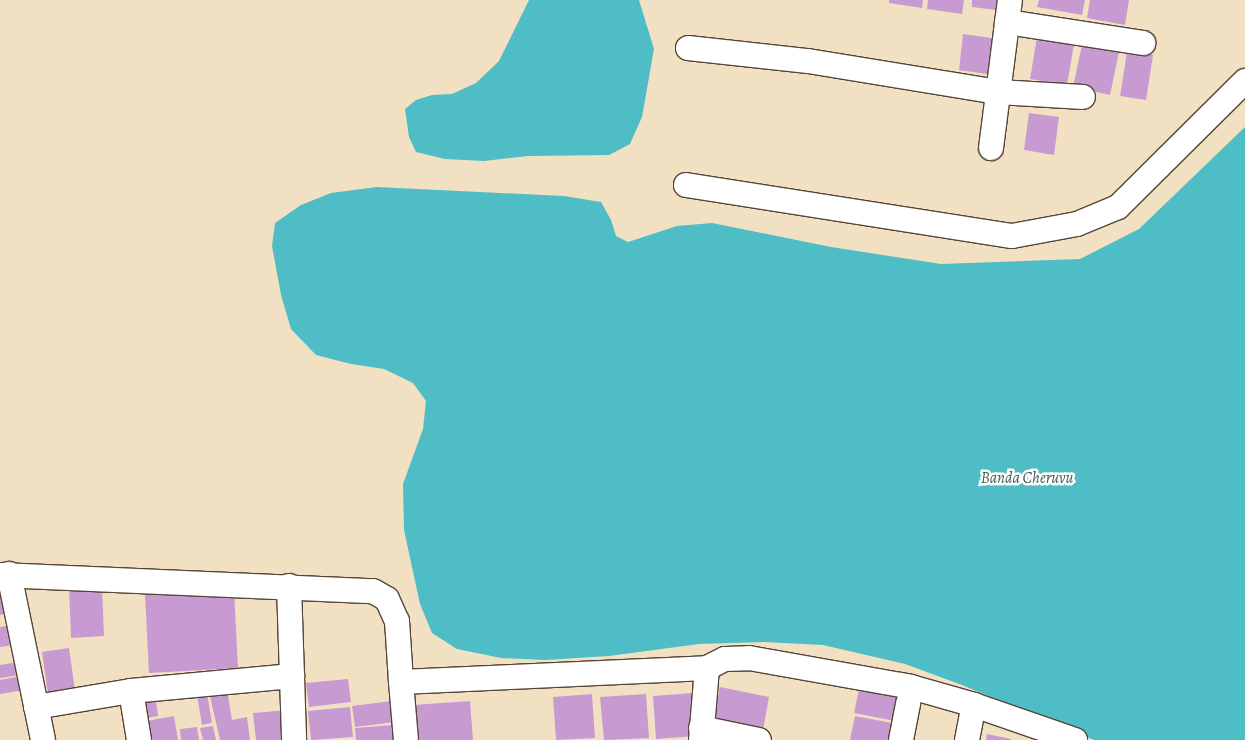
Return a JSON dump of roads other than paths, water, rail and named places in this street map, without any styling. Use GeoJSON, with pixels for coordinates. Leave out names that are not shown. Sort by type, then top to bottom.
{"type":"FeatureCollection","features":[{"type":"Feature","properties":{"kind":"street"},"geometry":{"type":"LineString","coordinates":[[990,148],[1009,11],[1143,44]]}},
{"type":"Feature","properties":{"kind":"street"},"geometry":{"type":"LineString","coordinates":[[688,48],[808,61],[998,92],[1083,97]]}},
{"type":"Feature","properties":{"kind":"street"},"geometry":{"type":"LineString","coordinates":[[686,186],[1012,236],[1058,228],[1077,224],[1118,208],[1245,81]]}},
{"type":"Feature","properties":{"kind":"street"},"geometry":{"type":"LineString","coordinates":[[43,740],[4,574],[373,591],[386,598],[397,621],[406,740]]}},
{"type":"Feature","properties":{"kind":"street"},"geometry":{"type":"LineString","coordinates":[[288,586],[294,740]]}},
{"type":"Feature","properties":{"kind":"street"},"geometry":{"type":"LineString","coordinates":[[401,682],[707,668],[725,659],[749,658],[911,687],[974,705],[1075,740]]}},
{"type":"Feature","properties":{"kind":"street"},"geometry":{"type":"LineString","coordinates":[[707,668],[701,734],[759,740]]}},
{"type":"Feature","properties":{"kind":"street"},"geometry":{"type":"LineString","coordinates":[[36,707],[131,691],[292,676]]}},
{"type":"Feature","properties":{"kind":"street"},"geometry":{"type":"LineString","coordinates":[[131,691],[139,740]]}},
{"type":"Feature","properties":{"kind":"street"},"geometry":{"type":"LineString","coordinates":[[901,740],[908,703]]}},
{"type":"Feature","properties":{"kind":"street"},"geometry":{"type":"LineString","coordinates":[[967,740],[974,705]]}},
{"type":"Feature","properties":{"kind":"water"},"geometry":{"type":"Polygon","coordinates":[[[529,0],[639,0],[654,49],[642,117],[630,144],[609,155],[528,156],[484,161],[445,159],[416,152],[409,137],[405,109],[416,100],[432,95],[452,94],[476,83],[499,61],[529,0]]]}},
{"type":"Feature","properties":{"kind":"water","name":"Banda Cheruvu"},"geometry":{"type":"Polygon","coordinates":[[[1245,127],[1245,740],[1094,740],[962,685],[905,664],[823,645],[764,642],[699,644],[609,656],[545,660],[501,658],[457,649],[432,633],[420,604],[404,530],[403,484],[423,429],[426,401],[413,383],[384,369],[351,364],[316,355],[291,329],[281,295],[272,246],[275,223],[301,205],[331,193],[377,187],[564,196],[601,202],[611,220],[616,236],[628,242],[677,226],[712,223],[831,247],[941,264],[1080,259],[1139,229],[1245,127]]]}}]}
